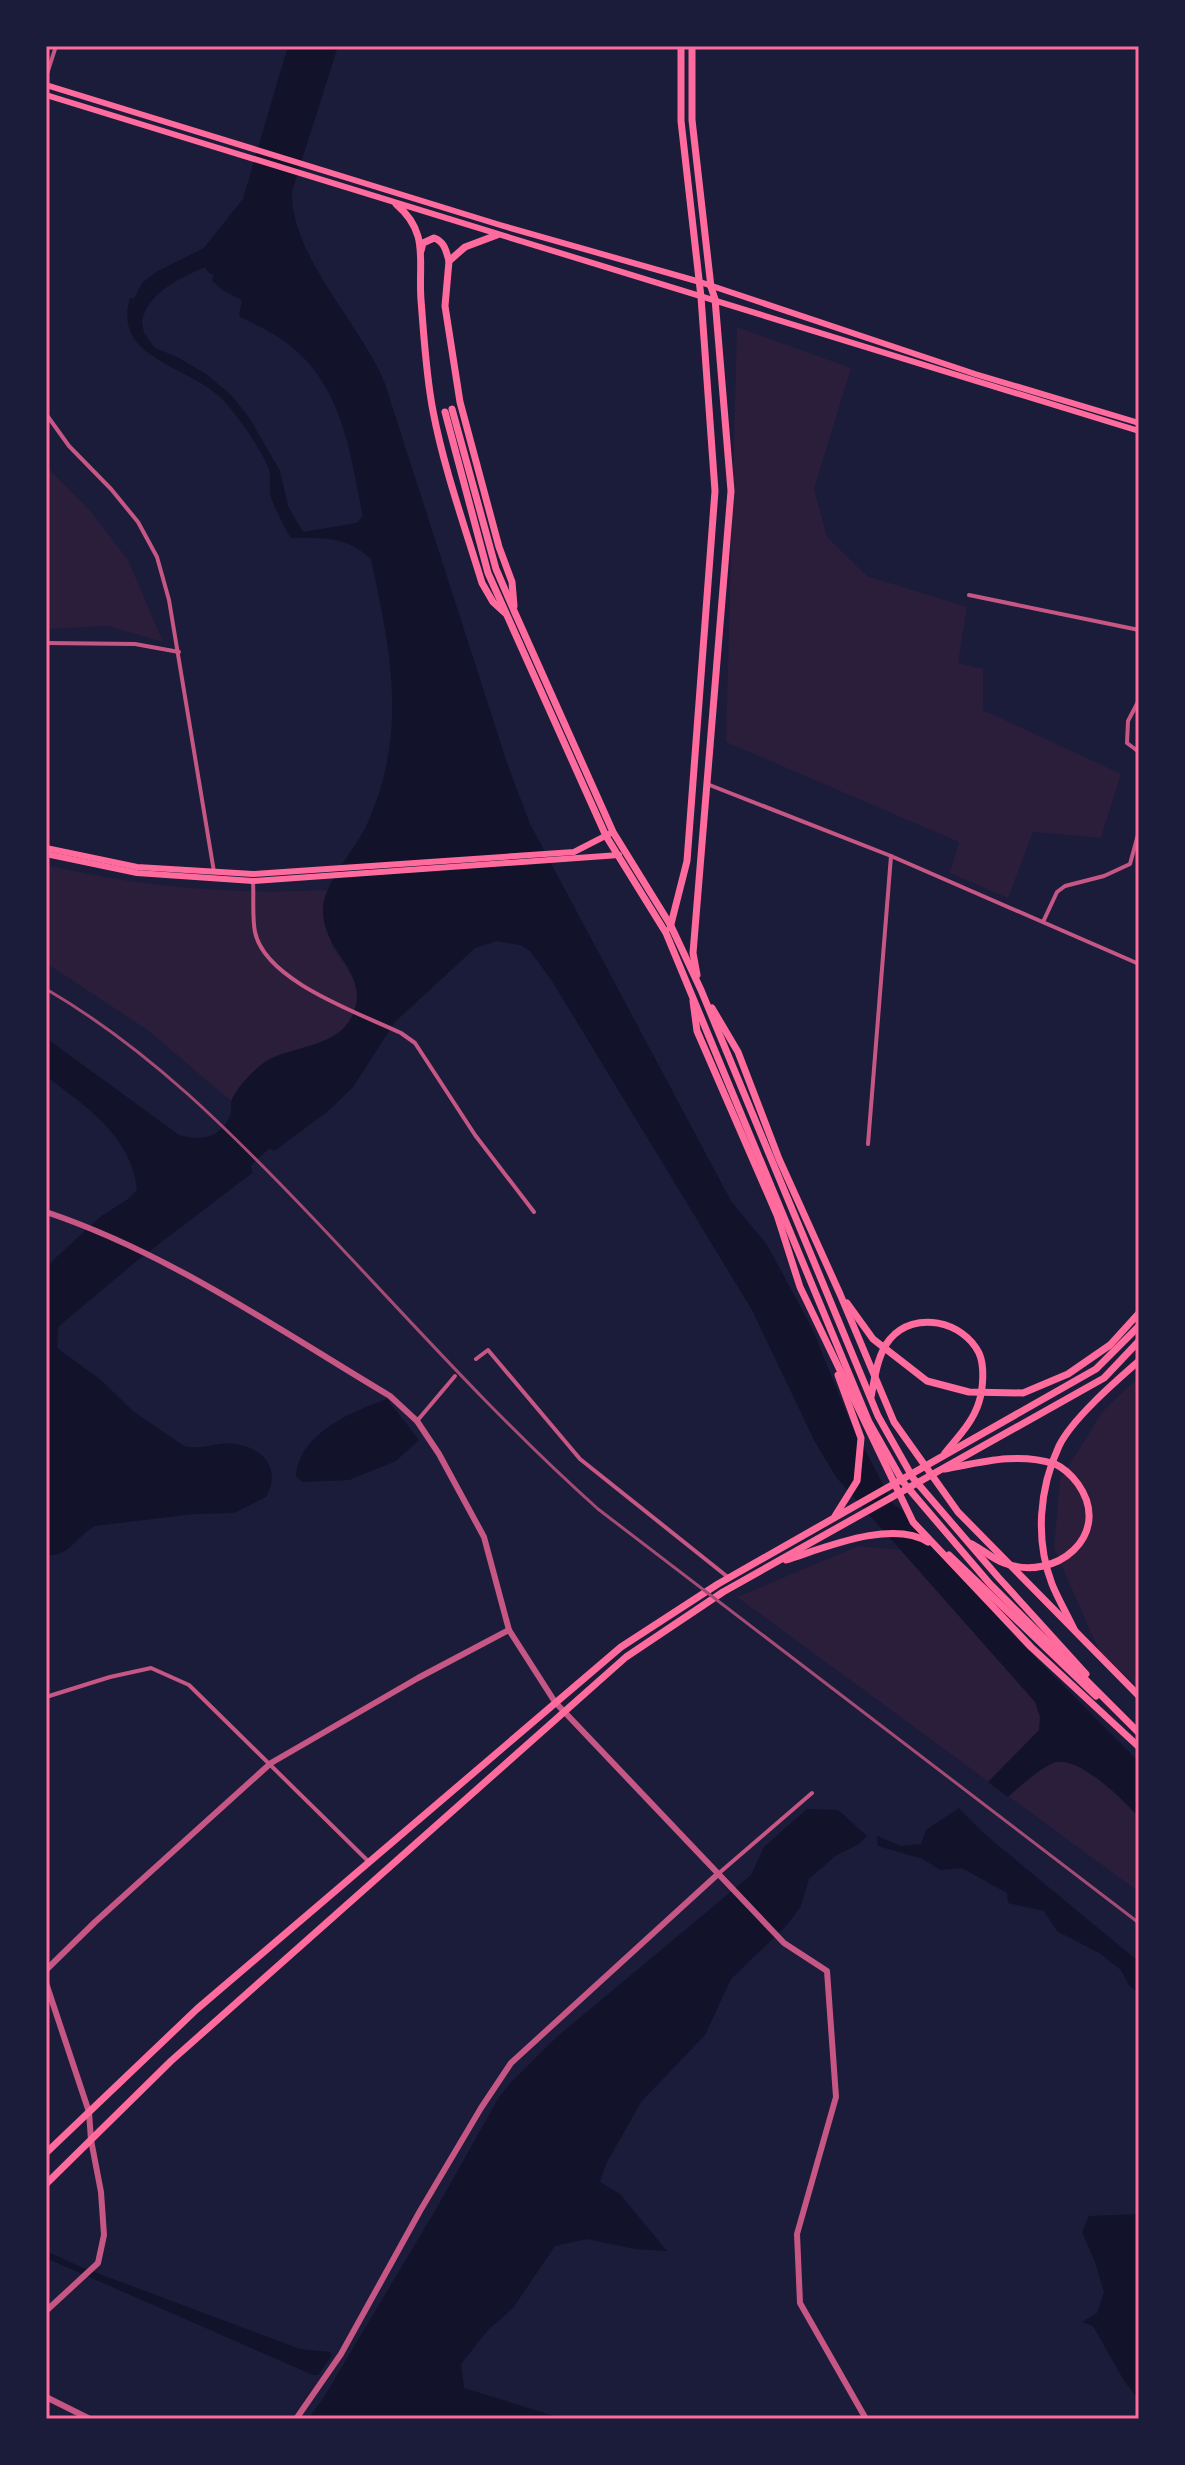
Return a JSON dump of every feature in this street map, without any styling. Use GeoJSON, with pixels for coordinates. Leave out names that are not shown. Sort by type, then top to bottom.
{"type":"FeatureCollection","features":[{"type":"Feature","properties":{"kind":"main road"},"geometry":{"type":"LineString","coordinates":[[668,929],[687,861],[715,491],[700,282],[681,121],[681,46]]}},
{"type":"Feature","properties":{"kind":"main road"},"geometry":{"type":"LineString","coordinates":[[692,46],[692,120],[711,287],[715,299],[731,491],[693,953],[697,1031],[777,1215],[800,1287],[913,1522],[1031,1647],[1139,1747]]}},
{"type":"Feature","properties":{"kind":"main road"},"geometry":{"type":"LineString","coordinates":[[46,85],[329,173],[700,282],[975,374],[1139,423]]}},
{"type":"Feature","properties":{"kind":"main road"},"geometry":{"type":"LineString","coordinates":[[46,95],[1139,431]]}},
{"type":"Feature","properties":{"kind":"main road"},"geometry":{"type":"LineString","coordinates":[[396,204],[411,216],[417,230],[420,297],[432,411],[482,583],[493,602],[511,614]]}},
{"type":"Feature","properties":{"kind":"main road"},"geometry":{"type":"LineString","coordinates":[[449,261],[465,247],[497,235]]}},
{"type":"Feature","properties":{"kind":"main road"},"geometry":{"type":"LineString","coordinates":[[420,253],[423,243],[434,238],[445,247],[449,261],[445,306],[460,402],[499,547],[512,582],[511,614]]}},
{"type":"Feature","properties":{"kind":"main road"},"geometry":{"type":"LineString","coordinates":[[448,410],[511,614],[610,834],[668,929],[697,989],[776,1196],[869,1422],[903,1482],[990,1584],[1139,1733]]}},
{"type":"Feature","properties":{"kind":"main road"},"geometry":{"type":"LineString","coordinates":[[575,855],[610,834]]}},
{"type":"Feature","properties":{"kind":"main road"},"geometry":{"type":"LineString","coordinates":[[46,851],[137,873],[253,878],[575,855],[623,855]]}},
{"type":"Feature","properties":{"kind":"main road"},"geometry":{"type":"LineString","coordinates":[[46,851],[137,867],[253,878]]}},
{"type":"Feature","properties":{"kind":"main road"},"geometry":{"type":"LineString","coordinates":[[697,989],[738,1052],[779,1159],[894,1422],[958,1512],[1139,1696]]}},
{"type":"Feature","properties":{"kind":"main road"},"geometry":{"type":"LineString","coordinates":[[719,1048],[871,1399],[913,1478],[1139,1733]]}},
{"type":"Feature","properties":{"kind":"main road"},"geometry":{"type":"LineString","coordinates":[[776,1196],[790,1246],[861,1438],[857,1481],[834,1518]]}},
{"type":"Feature","properties":{"kind":"main road"},"geometry":{"type":"LineString","coordinates":[[840,1294],[873,1339],[927,1381],[969,1392],[1023,1393],[1068,1374],[1110,1345],[1139,1313]]}},
{"type":"Feature","properties":{"kind":"main road"},"geometry":{"type":"LineString","coordinates":[[871,1399],[879,1357],[891,1337],[910,1324],[938,1322],[961,1332],[979,1354],[983,1383],[979,1403],[969,1424],[941,1457]]}},
{"type":"Feature","properties":{"kind":"main road"},"geometry":{"type":"LineString","coordinates":[[46,2153],[197,2009],[621,1647],[729,1578],[1096,1369],[1139,1326]]}},
{"type":"Feature","properties":{"kind":"main road"},"geometry":{"type":"LineString","coordinates":[[46,2184],[171,2061],[626,1657],[723,1592],[1104,1378],[1139,1341]]}},
{"type":"Feature","properties":{"kind":"main road"},"geometry":{"type":"LineString","coordinates":[[1076,1634],[1052,1585],[1043,1552],[1042,1495],[1060,1444],[1100,1395],[1139,1361]]}},
{"type":"Feature","properties":{"kind":"main road"},"geometry":{"type":"LineString","coordinates":[[939,1471],[1000,1459],[1029,1458],[1058,1465],[1073,1476],[1085,1494],[1090,1515],[1088,1531],[1068,1556],[1045,1566],[1026,1567],[1005,1563],[968,1541]]}},
{"type":"Feature","properties":{"kind":"main road"},"geometry":{"type":"LineString","coordinates":[[768,1566],[852,1539],[896,1533],[921,1537],[955,1559],[1069,1672],[1139,1733]]}},
{"type":"Feature","properties":{"kind":"street"},"geometry":{"type":"LineString","coordinates":[[46,77],[56,46]]}},
{"type":"Feature","properties":{"kind":"street"},"geometry":{"type":"LineString","coordinates":[[46,414],[69,446],[138,522],[157,557],[179,652],[214,872]]}},
{"type":"Feature","properties":{"kind":"street"},"geometry":{"type":"LineString","coordinates":[[969,595],[1139,630]]}},
{"type":"Feature","properties":{"kind":"street"},"geometry":{"type":"LineString","coordinates":[[46,643],[135,644],[179,652]]}},
{"type":"Feature","properties":{"kind":"street"},"geometry":{"type":"LineString","coordinates":[[1139,700],[1128,721],[1127,743],[1139,752]]}},
{"type":"Feature","properties":{"kind":"street"},"geometry":{"type":"LineString","coordinates":[[707,784],[891,856],[1139,964]]}},
{"type":"Feature","properties":{"kind":"street"},"geometry":{"type":"LineString","coordinates":[[1043,923],[1057,892],[1065,886],[1104,876],[1130,864],[1139,831]]}},
{"type":"Feature","properties":{"kind":"street"},"geometry":{"type":"LineString","coordinates":[[868,1144],[891,856]]}},
{"type":"Feature","properties":{"kind":"street"},"geometry":{"type":"LineString","coordinates":[[253,878],[255,933],[264,955],[281,972],[301,985],[401,1033],[415,1043],[475,1135],[534,1212]]}},
{"type":"Feature","properties":{"kind":"street"},"geometry":{"type":"LineString","coordinates":[[46,1212],[85,1225],[164,1262],[390,1396],[417,1421],[439,1454],[484,1537],[509,1630],[555,1702],[784,1943],[827,1971],[836,2097],[797,2234],[800,2303],[866,2419]]}},
{"type":"Feature","properties":{"kind":"street"},"geometry":{"type":"LineString","coordinates":[[476,1359],[488,1350],[580,1459],[729,1578]]}},
{"type":"Feature","properties":{"kind":"street"},"geometry":{"type":"LineString","coordinates":[[417,1421],[455,1376]]}},
{"type":"Feature","properties":{"kind":"street"},"geometry":{"type":"LineString","coordinates":[[46,1970],[271,1763],[418,1678],[509,1630]]}},
{"type":"Feature","properties":{"kind":"street"},"geometry":{"type":"LineString","coordinates":[[46,1697],[151,1668],[189,1685],[369,1862]]}},
{"type":"Feature","properties":{"kind":"street"},"geometry":{"type":"LineString","coordinates":[[296,2419],[341,2354],[420,2211],[511,2063],[718,1874],[812,1793]]}},
{"type":"Feature","properties":{"kind":"street"},"geometry":{"type":"LineString","coordinates":[[46,1983],[89,2112],[104,2235],[98,2263],[46,2311]]}},
{"type":"Feature","properties":{"kind":"street"},"geometry":{"type":"LineString","coordinates":[[46,2397],[90,2419]]}},
{"type":"Feature","properties":{"kind":"shaded area"},"geometry":{"type":"Polygon","coordinates":[[[288,46],[338,46],[292,191],[294,215],[313,263],[384,381],[507,763],[530,824],[731,1201],[767,1245],[812,1328],[848,1417],[893,1504],[918,1521],[1012,1634],[1139,1762],[1139,1817],[1087,1771],[1063,1762],[1053,1763],[1041,1770],[1008,1797],[988,1782],[1039,1730],[1040,1717],[1035,1702],[836,1477],[815,1442],[752,1310],[552,981],[530,951],[520,945],[497,941],[475,948],[395,1022],[353,1087],[327,1112],[274,1151],[270,1148],[251,1165],[252,1173],[134,1263],[58,1327],[57,1348],[101,1380],[134,1412],[184,1446],[235,1444],[261,1455],[271,1469],[272,1478],[266,1497],[234,1513],[193,1514],[95,1526],[67,1550],[46,1555],[46,1267],[100,1217],[137,1190],[133,1171],[117,1138],[91,1111],[46,1076],[46,1038],[179,1135],[202,1138],[215,1134],[226,1124],[235,1094],[260,1066],[339,1032],[349,1023],[355,1009],[355,982],[329,936],[323,908],[329,886],[368,822],[388,756],[392,692],[385,627],[371,559],[344,542],[324,538],[291,538],[271,497],[269,469],[241,422],[207,387],[142,348],[132,335],[127,318],[130,298],[134,299],[142,283],[156,272],[204,248],[243,199],[288,46]],[[205,267],[158,294],[145,311],[142,322],[144,333],[155,348],[206,374],[232,396],[250,419],[280,471],[288,506],[303,532],[357,523],[363,516],[348,445],[332,400],[321,380],[288,344],[239,316],[242,300],[224,291],[212,281],[214,275],[205,267]]]}},
{"type":"Feature","properties":{"kind":"shaded area"},"geometry":{"type":"Polygon","coordinates":[[[737,327],[851,368],[814,489],[827,537],[867,576],[967,607],[958,663],[983,669],[983,710],[1121,774],[1101,838],[1033,832],[1008,898],[950,873],[959,842],[726,742],[737,327]]]}},
{"type":"Feature","properties":{"kind":"shaded area"},"geometry":{"type":"Polygon","coordinates":[[[46,466],[91,512],[128,560],[163,642],[108,626],[46,629],[46,466]]]}},
{"type":"Feature","properties":{"kind":"shaded area"},"geometry":{"type":"Polygon","coordinates":[[[46,865],[116,879],[187,888],[329,890],[326,911],[329,937],[356,988],[356,1006],[352,1016],[337,1034],[328,1039],[273,1057],[260,1065],[231,1101],[149,1031],[46,963],[46,865]]]}},
{"type":"Feature","properties":{"kind":"shaded area"},"geometry":{"type":"Polygon","coordinates":[[[1139,1377],[1139,1688],[1100,1653],[1054,1548],[1060,1480],[1103,1411],[1139,1377]]]}},
{"type":"Feature","properties":{"kind":"shaded area"},"geometry":{"type":"Polygon","coordinates":[[[387,1399],[419,1440],[396,1461],[349,1480],[302,1482],[296,1476],[299,1461],[317,1436],[359,1410],[387,1399]]]}},
{"type":"Feature","properties":{"kind":"shaded area"},"geometry":{"type":"Polygon","coordinates":[[[859,1546],[913,1551],[1139,1798],[1139,1892],[737,1597],[859,1546]]]}},
{"type":"Feature","properties":{"kind":"shaded area"},"geometry":{"type":"Polygon","coordinates":[[[959,1808],[988,1837],[1139,1962],[1139,1992],[1130,1987],[1121,1970],[1101,1954],[1057,1931],[1044,1911],[1008,1903],[1007,1893],[962,1868],[940,1870],[923,1859],[878,1846],[877,1836],[901,1846],[921,1844],[926,1830],[959,1808]]]}},
{"type":"Feature","properties":{"kind":"shaded area"},"geometry":{"type":"Polygon","coordinates":[[[807,1809],[838,1810],[867,1836],[859,1844],[835,1856],[809,1879],[800,1908],[787,1925],[731,1979],[705,2035],[641,2102],[606,2164],[600,2182],[620,2194],[667,2251],[635,2249],[587,2239],[555,2246],[513,2308],[489,2329],[461,2364],[464,2388],[564,2419],[308,2419],[439,2204],[499,2097],[512,2081],[558,2036],[751,1875],[764,1847],[807,1809]]]}},
{"type":"Feature","properties":{"kind":"shaded area"},"geometry":{"type":"Polygon","coordinates":[[[1139,2214],[1139,2401],[1093,2326],[1082,2322],[1097,2313],[1104,2292],[1082,2232],[1089,2216],[1139,2214]]]}},
{"type":"Feature","properties":{"kind":"shaded area"},"geometry":{"type":"Polygon","coordinates":[[[46,2251],[300,2349],[330,2352],[332,2355],[318,2375],[313,2375],[46,2258],[46,2251]]]}},
{"type":"Feature","properties":{"kind":"railway"},"geometry":{"type":"LineString","coordinates":[[46,989],[120,1038],[220,1124],[488,1403],[598,1509],[1139,1923]]}}]}
